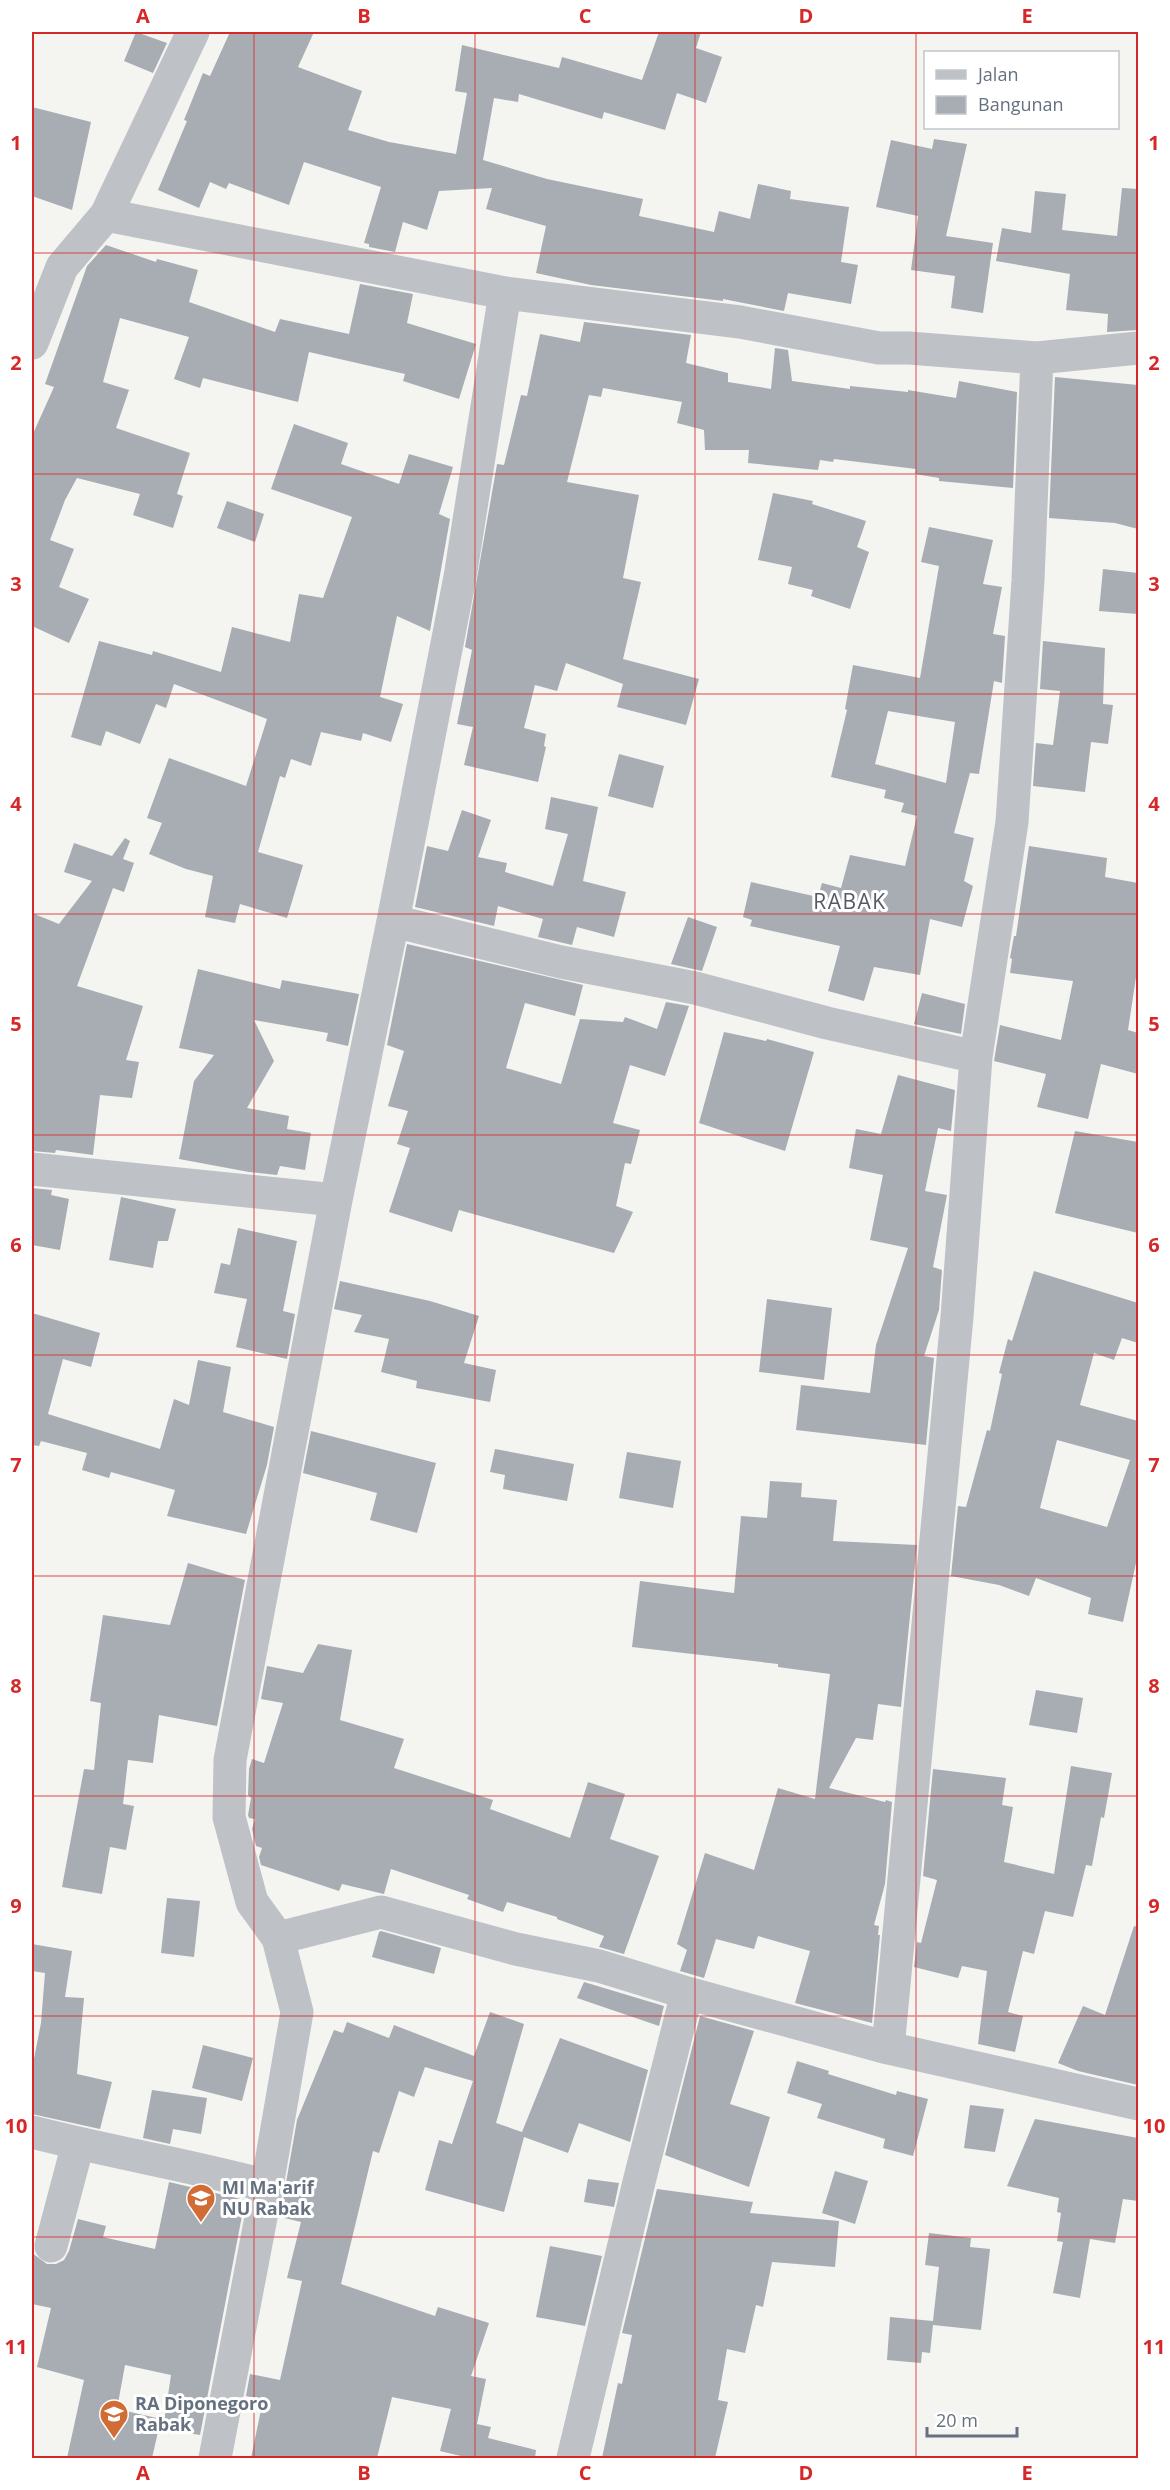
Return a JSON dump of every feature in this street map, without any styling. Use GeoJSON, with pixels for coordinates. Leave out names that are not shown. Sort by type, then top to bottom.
{"type":"FeatureCollection","features":[{"type":"Feature","properties":{"kind":"street"},"geometry":{"type":"LineString","coordinates":[[32,343],[62,267],[106,215],[193,32]]}},
{"type":"Feature","properties":{"kind":"street"},"geometry":{"type":"LineString","coordinates":[[106,215],[505,293],[740,322],[879,348],[909,348],[1037,358],[1138,348]]}},
{"type":"Feature","properties":{"kind":"street"},"geometry":{"type":"LineString","coordinates":[[215,2458],[267,2186],[297,2012],[278,1938],[252,1902],[229,1817],[230,1760],[336,1200],[460,577],[505,293]]}},
{"type":"Feature","properties":{"kind":"street"},"geometry":{"type":"LineString","coordinates":[[888,2049],[957,1317],[976,1057],[1012,822],[1028,580],[1037,358]]}},
{"type":"Feature","properties":{"kind":"street"},"geometry":{"type":"LineString","coordinates":[[393,921],[561,962],[695,988],[827,1023],[976,1057]]}},
{"type":"Feature","properties":{"kind":"street"},"geometry":{"type":"LineString","coordinates":[[32,1169],[336,1200]]}},
{"type":"Feature","properties":{"kind":"street"},"geometry":{"type":"LineString","coordinates":[[278,1938],[381,1912],[516,1949],[598,1966],[888,2049],[1138,2104]]}},
{"type":"Feature","properties":{"kind":"street"},"geometry":{"type":"LineString","coordinates":[[573,2458],[636,2193],[687,1993]]}},
{"type":"Feature","properties":{"kind":"street"},"geometry":{"type":"LineString","coordinates":[[32,2132],[148,2160],[200,2168],[267,2186]]}},
{"type":"Feature","properties":{"kind":"street"},"geometry":{"type":"LineString","coordinates":[[51,2246],[78,2144]]}},
{"type":"Feature","properties":{"kind":"building"},"geometry":{"type":"Polygon","coordinates":[[[136,32],[167,43],[153,73],[124,61],[136,32]]]}},
{"type":"Feature","properties":{"kind":"building"},"geometry":{"type":"Polygon","coordinates":[[[230,32],[314,32],[298,67],[362,91],[348,130],[389,142],[456,154],[467,93],[455,91],[462,45],[559,68],[562,57],[642,80],[659,32],[701,32],[696,48],[722,57],[706,103],[677,93],[665,130],[604,112],[602,119],[519,94],[518,102],[494,98],[483,160],[547,179],[643,199],[639,216],[714,232],[719,211],[750,219],[758,184],[791,191],[790,199],[849,207],[841,262],[858,265],[851,304],[788,293],[784,311],[723,299],[723,301],[591,285],[536,273],[546,226],[486,209],[492,188],[439,191],[427,230],[403,222],[395,252],[369,247],[369,244],[364,243],[381,187],[304,162],[289,205],[229,183],[226,189],[210,182],[199,208],[158,190],[187,121],[184,120],[203,73],[210,76],[230,32]]]}},
{"type":"Feature","properties":{"kind":"building"},"geometry":{"type":"Polygon","coordinates":[[[32,107],[91,122],[72,210],[32,196],[32,107]]]}},
{"type":"Feature","properties":{"kind":"building"},"geometry":{"type":"Polygon","coordinates":[[[934,139],[967,144],[946,236],[993,243],[983,313],[951,308],[955,276],[911,270],[918,216],[876,207],[891,140],[932,149],[934,139]]]}},
{"type":"Feature","properties":{"kind":"building"},"geometry":{"type":"Polygon","coordinates":[[[1122,188],[1138,189],[1138,330],[1107,332],[1108,314],[1066,310],[1070,274],[996,261],[1002,228],[1031,233],[1035,191],[1066,194],[1062,230],[1117,236],[1122,188]]]}},
{"type":"Feature","properties":{"kind":"building"},"geometry":{"type":"Polygon","coordinates":[[[106,245],[156,262],[157,259],[198,270],[189,302],[275,332],[280,319],[349,334],[360,284],[413,294],[407,323],[476,344],[459,399],[403,381],[405,374],[309,352],[298,402],[203,378],[200,388],[174,379],[189,337],[120,318],[103,382],[129,390],[116,428],[190,453],[177,494],[183,496],[173,528],[133,515],[140,494],[77,478],[65,500],[50,540],[74,549],[59,587],[89,599],[69,643],[32,626],[32,436],[54,387],[45,384],[87,266],[106,245]]]}},
{"type":"Feature","properties":{"kind":"building"},"geometry":{"type":"Polygon","coordinates":[[[584,322],[691,335],[686,363],[728,373],[728,382],[771,389],[775,348],[788,350],[792,381],[850,389],[850,386],[908,392],[908,390],[956,398],[959,381],[1017,392],[1013,488],[939,481],[939,478],[915,474],[916,469],[834,459],[833,462],[820,460],[818,470],[748,463],[749,450],[705,450],[704,430],[677,423],[682,402],[603,388],[601,397],[589,395],[567,482],[639,495],[623,578],[641,582],[623,659],[699,679],[686,725],[617,707],[623,684],[566,663],[557,691],[535,685],[524,728],[546,734],[544,746],[546,747],[538,782],[464,765],[473,727],[457,724],[472,650],[465,647],[497,464],[504,465],[521,395],[527,396],[540,334],[580,342],[584,322]]]}},
{"type":"Feature","properties":{"kind":"building"},"geometry":{"type":"Polygon","coordinates":[[[1055,377],[1138,385],[1136,448],[1138,449],[1138,529],[1115,523],[1049,518],[1055,377]]]}},
{"type":"Feature","properties":{"kind":"building"},"geometry":{"type":"Polygon","coordinates":[[[294,424],[348,443],[341,464],[399,484],[409,454],[453,467],[439,514],[450,519],[430,631],[397,616],[380,697],[403,704],[391,742],[363,733],[361,741],[321,732],[311,766],[291,759],[285,778],[280,776],[258,852],[303,865],[287,918],[240,904],[235,923],[205,917],[213,876],[186,869],[149,854],[162,823],[147,818],[169,758],[246,786],[267,719],[174,684],[166,708],[156,704],[140,744],[106,731],[101,746],[71,737],[99,641],[152,655],[153,651],[221,672],[232,627],[290,642],[299,594],[323,598],[352,517],[271,489],[294,424]]]}},
{"type":"Feature","properties":{"kind":"building"},"geometry":{"type":"Polygon","coordinates":[[[773,493],[813,501],[812,504],[866,521],[857,547],[869,552],[850,609],[811,596],[813,590],[788,584],[792,567],[758,560],[773,493]]]}},
{"type":"Feature","properties":{"kind":"building"},"geometry":{"type":"Polygon","coordinates":[[[227,501],[264,514],[255,542],[217,528],[227,501]]]}},
{"type":"Feature","properties":{"kind":"building"},"geometry":{"type":"Polygon","coordinates":[[[929,527],[993,540],[983,584],[1002,587],[993,634],[1005,636],[1002,683],[994,681],[979,774],[970,773],[954,833],[974,838],[964,881],[973,886],[962,927],[930,919],[920,975],[874,967],[864,1001],[828,991],[840,946],[750,926],[752,920],[743,917],[751,882],[818,897],[822,883],[841,888],[850,855],[905,866],[917,816],[901,812],[904,803],[884,798],[886,790],[831,777],[847,710],[845,709],[853,665],[920,678],[939,566],[921,562],[929,527]],[[888,711],[875,764],[946,783],[955,722],[888,711]]]}},
{"type":"Feature","properties":{"kind":"building"},"geometry":{"type":"Polygon","coordinates":[[[1103,569],[1138,573],[1138,614],[1099,611],[1103,569]]]}},
{"type":"Feature","properties":{"kind":"building"},"geometry":{"type":"Polygon","coordinates":[[[1043,641],[1105,648],[1103,704],[1113,705],[1108,744],[1091,742],[1085,792],[1033,786],[1036,743],[1053,745],[1060,691],[1040,689],[1043,641]]]}},
{"type":"Feature","properties":{"kind":"building"},"geometry":{"type":"Polygon","coordinates":[[[619,754],[664,766],[653,808],[608,796],[619,754]]]}},
{"type":"Feature","properties":{"kind":"building"},"geometry":{"type":"Polygon","coordinates":[[[551,797],[598,807],[583,881],[626,892],[614,937],[577,927],[572,945],[538,937],[543,919],[498,906],[494,926],[415,907],[427,846],[448,851],[462,810],[491,820],[478,857],[507,863],[505,872],[553,886],[568,834],[545,829],[551,797]]]}},
{"type":"Feature","properties":{"kind":"building"},"geometry":{"type":"Polygon","coordinates":[[[125,838],[130,841],[123,859],[134,863],[124,892],[113,888],[77,986],[143,1006],[126,1060],[139,1062],[132,1098],[100,1095],[93,1155],[56,1150],[55,1153],[32,1151],[32,913],[59,924],[92,881],[64,872],[74,843],[112,856],[125,838]]]}},
{"type":"Feature","properties":{"kind":"building"},"geometry":{"type":"Polygon","coordinates":[[[1029,846],[1107,858],[1105,877],[1138,883],[1138,964],[1128,1030],[1138,1033],[1138,1074],[1101,1064],[1088,1119],[1037,1107],[1046,1074],[994,1061],[1000,1025],[1061,1040],[1073,981],[1010,973],[1012,959],[1010,958],[1014,936],[1016,936],[1029,846]]]}},
{"type":"Feature","properties":{"kind":"building"},"geometry":{"type":"Polygon","coordinates":[[[688,917],[717,927],[702,971],[671,964],[688,917]]]}},
{"type":"Feature","properties":{"kind":"building"},"geometry":{"type":"Polygon","coordinates":[[[407,944],[583,985],[575,1016],[525,1003],[506,1068],[561,1084],[580,1019],[623,1022],[625,1017],[657,1029],[666,1002],[689,1006],[665,1076],[630,1065],[613,1123],[640,1130],[631,1164],[625,1163],[616,1206],[633,1212],[614,1253],[459,1210],[452,1232],[389,1212],[410,1148],[397,1144],[408,1111],[388,1106],[404,1051],[387,1045],[407,944]]]}},
{"type":"Feature","properties":{"kind":"building"},"geometry":{"type":"Polygon","coordinates":[[[198,969],[280,989],[282,980],[359,994],[348,1046],[326,1041],[328,1033],[254,1020],[274,1061],[247,1108],[289,1116],[287,1129],[311,1133],[305,1170],[280,1166],[277,1175],[179,1159],[194,1081],[214,1055],[179,1048],[198,969]]]}},
{"type":"Feature","properties":{"kind":"building"},"geometry":{"type":"Polygon","coordinates":[[[922,993],[965,1004],[961,1034],[914,1024],[922,993]]]}},
{"type":"Feature","properties":{"kind":"building"},"geometry":{"type":"Polygon","coordinates":[[[724,1032],[766,1041],[767,1039],[814,1052],[785,1151],[699,1123],[724,1032]]]}},
{"type":"Feature","properties":{"kind":"building"},"geometry":{"type":"Polygon","coordinates":[[[898,1075],[955,1090],[951,1131],[938,1128],[925,1191],[947,1195],[933,1267],[942,1270],[939,1310],[924,1356],[934,1358],[926,1445],[796,1430],[801,1385],[870,1393],[876,1345],[908,1248],[870,1240],[883,1175],[849,1168],[856,1129],[881,1134],[898,1075]]]}},
{"type":"Feature","properties":{"kind":"building"},"geometry":{"type":"Polygon","coordinates":[[[1075,1131],[1138,1142],[1138,1233],[1055,1213],[1075,1131]]]}},
{"type":"Feature","properties":{"kind":"building"},"geometry":{"type":"Polygon","coordinates":[[[32,1188],[52,1190],[51,1195],[69,1199],[60,1250],[32,1245],[32,1188]]]}},
{"type":"Feature","properties":{"kind":"building"},"geometry":{"type":"Polygon","coordinates":[[[121,1197],[176,1209],[168,1241],[158,1241],[153,1268],[109,1260],[121,1197]]]}},
{"type":"Feature","properties":{"kind":"building"},"geometry":{"type":"Polygon","coordinates":[[[238,1228],[297,1241],[283,1311],[295,1314],[287,1359],[236,1347],[247,1299],[214,1293],[221,1263],[230,1265],[238,1228]]]}},
{"type":"Feature","properties":{"kind":"building"},"geometry":{"type":"Polygon","coordinates":[[[1034,1271],[1138,1303],[1138,1343],[1122,1338],[1114,1360],[1094,1353],[1080,1405],[1138,1421],[1138,1554],[1123,1622],[1088,1614],[1091,1598],[1036,1578],[1029,1596],[999,1585],[951,1576],[958,1506],[966,1507],[987,1430],[990,1431],[1002,1374],[999,1373],[1008,1339],[1012,1341],[1034,1271]],[[1057,1440],[1040,1508],[1107,1527],[1130,1460],[1057,1440]]]}},
{"type":"Feature","properties":{"kind":"building"},"geometry":{"type":"Polygon","coordinates":[[[340,1281],[430,1301],[479,1316],[464,1363],[496,1370],[490,1402],[416,1388],[417,1381],[381,1372],[389,1339],[354,1332],[362,1315],[334,1309],[340,1281]]]}},
{"type":"Feature","properties":{"kind":"building"},"geometry":{"type":"Polygon","coordinates":[[[767,1299],[832,1308],[824,1380],[759,1372],[767,1299]]]}},
{"type":"Feature","properties":{"kind":"building"},"geometry":{"type":"Polygon","coordinates":[[[32,1313],[100,1333],[91,1367],[63,1359],[48,1414],[160,1449],[174,1399],[189,1405],[198,1360],[231,1367],[223,1412],[274,1427],[267,1465],[246,1534],[167,1516],[175,1490],[111,1472],[109,1478],[82,1470],[87,1453],[41,1441],[39,1446],[32,1445],[32,1313]]]}},
{"type":"Feature","properties":{"kind":"building"},"geometry":{"type":"Polygon","coordinates":[[[311,1431],[436,1463],[417,1533],[370,1520],[377,1493],[303,1473],[311,1431]]]}},
{"type":"Feature","properties":{"kind":"building"},"geometry":{"type":"Polygon","coordinates":[[[495,1449],[574,1464],[567,1501],[503,1489],[505,1475],[490,1472],[495,1449]]]}},
{"type":"Feature","properties":{"kind":"building"},"geometry":{"type":"Polygon","coordinates":[[[627,1452],[681,1461],[673,1508],[619,1498],[627,1452]]]}},
{"type":"Feature","properties":{"kind":"building"},"geometry":{"type":"Polygon","coordinates":[[[770,1481],[802,1483],[801,1497],[837,1500],[833,1541],[917,1545],[901,1707],[878,1704],[873,1740],[856,1738],[829,1788],[892,1802],[885,1884],[874,1925],[879,1926],[878,1935],[880,1935],[872,2023],[795,2003],[810,1951],[758,1936],[754,1949],[716,1939],[704,1978],[680,1971],[687,1950],[677,1944],[705,1853],[754,1870],[778,1788],[815,1799],[830,1674],[778,1667],[778,1664],[632,1647],[640,1581],[734,1593],[741,1516],[767,1518],[770,1481]]]}},
{"type":"Feature","properties":{"kind":"building"},"geometry":{"type":"Polygon","coordinates":[[[188,1563],[245,1580],[217,1726],[159,1715],[153,1763],[128,1760],[123,1804],[134,1806],[126,1850],[110,1847],[102,1894],[62,1887],[84,1769],[94,1770],[101,1703],[90,1701],[103,1615],[170,1625],[188,1563]]]}},
{"type":"Feature","properties":{"kind":"building"},"geometry":{"type":"Polygon","coordinates":[[[318,1644],[352,1650],[340,1720],[404,1739],[394,1768],[493,1800],[490,1809],[570,1838],[588,1782],[625,1794],[610,1839],[659,1856],[624,1954],[599,1947],[604,1936],[557,1919],[557,1917],[507,1902],[503,1912],[467,1899],[469,1895],[391,1869],[384,1894],[342,1884],[339,1891],[261,1865],[259,1857],[262,1848],[256,1846],[252,1829],[255,1819],[249,1818],[248,1815],[251,1798],[248,1795],[249,1769],[252,1759],[264,1763],[283,1703],[261,1699],[267,1666],[303,1673],[318,1644]]]}},
{"type":"Feature","properties":{"kind":"building"},"geometry":{"type":"Polygon","coordinates":[[[1036,1690],[1083,1698],[1077,1733],[1029,1725],[1036,1690]]]}},
{"type":"Feature","properties":{"kind":"building"},"geometry":{"type":"Polygon","coordinates":[[[1071,1766],[1112,1773],[1092,1866],[1086,1865],[1073,1917],[1045,1911],[1034,1954],[1023,1951],[1008,2012],[1023,2016],[1015,2052],[978,2044],[987,1971],[962,1966],[958,1978],[914,1967],[917,1942],[921,1943],[937,1880],[923,1876],[933,1769],[1006,1778],[1002,1805],[1013,1807],[1004,1862],[1054,1874],[1071,1766]]]}},
{"type":"Feature","properties":{"kind":"building"},"geometry":{"type":"Polygon","coordinates":[[[167,1898],[200,1901],[194,1957],[161,1953],[167,1898]]]}},
{"type":"Feature","properties":{"kind":"building"},"geometry":{"type":"Polygon","coordinates":[[[1134,1926],[1138,1927],[1138,2085],[1078,2071],[1058,2063],[1083,2006],[1105,2015],[1134,1926]]]}},
{"type":"Feature","properties":{"kind":"building"},"geometry":{"type":"Polygon","coordinates":[[[381,1931],[441,1948],[434,1974],[372,1957],[381,1931]]]}},
{"type":"Feature","properties":{"kind":"building"},"geometry":{"type":"Polygon","coordinates":[[[32,1944],[72,1951],[65,1997],[84,1998],[77,2074],[112,2082],[100,2129],[32,2114],[32,2069],[41,2023],[45,1973],[32,1971],[32,1944]]]}},
{"type":"Feature","properties":{"kind":"building"},"geometry":{"type":"Polygon","coordinates":[[[584,1982],[664,2006],[659,2026],[577,1998],[584,1982]]]}},
{"type":"Feature","properties":{"kind":"building"},"geometry":{"type":"Polygon","coordinates":[[[490,2012],[524,2024],[496,2123],[522,2132],[560,2038],[648,2070],[630,2142],[579,2123],[568,2153],[524,2137],[504,2212],[425,2190],[439,2140],[452,2144],[473,2081],[425,2067],[414,2097],[399,2091],[379,2153],[373,2151],[341,2284],[435,2316],[438,2307],[489,2323],[471,2376],[486,2379],[477,2424],[491,2427],[488,2438],[536,2450],[535,2458],[469,2458],[440,2451],[451,2409],[392,2397],[377,2458],[251,2458],[263,2400],[246,2396],[250,2374],[280,2380],[302,2281],[287,2278],[301,2222],[280,2217],[297,2120],[334,2030],[343,2033],[347,2022],[389,2038],[394,2025],[474,2056],[490,2012]]]}},
{"type":"Feature","properties":{"kind":"building"},"geometry":{"type":"Polygon","coordinates":[[[700,2016],[754,2031],[730,2104],[770,2117],[749,2187],[665,2155],[700,2016]]]}},
{"type":"Feature","properties":{"kind":"building"},"geometry":{"type":"Polygon","coordinates":[[[203,2045],[253,2058],[242,2101],[192,2088],[203,2045]]]}},
{"type":"Feature","properties":{"kind":"building"},"geometry":{"type":"Polygon","coordinates":[[[797,2061],[829,2071],[828,2074],[896,2095],[897,2091],[928,2099],[913,2156],[883,2148],[885,2139],[817,2118],[822,2104],[787,2093],[797,2061]]]}},
{"type":"Feature","properties":{"kind":"building"},"geometry":{"type":"Polygon","coordinates":[[[152,2090],[207,2098],[201,2134],[173,2129],[170,2144],[143,2138],[152,2090]]]}},
{"type":"Feature","properties":{"kind":"building"},"geometry":{"type":"Polygon","coordinates":[[[970,2105],[1004,2109],[995,2152],[964,2148],[970,2105]]]}},
{"type":"Feature","properties":{"kind":"building"},"geometry":{"type":"Polygon","coordinates":[[[1035,2119],[1138,2138],[1138,2201],[1123,2199],[1115,2243],[1090,2239],[1080,2298],[1053,2293],[1063,2242],[1057,2241],[1061,2213],[1057,2212],[1059,2198],[1007,2186],[1035,2119]]]}},
{"type":"Feature","properties":{"kind":"building"},"geometry":{"type":"Polygon","coordinates":[[[835,2171],[868,2181],[855,2224],[822,2213],[835,2171]]]}},
{"type":"Feature","properties":{"kind":"building"},"geometry":{"type":"Polygon","coordinates":[[[588,2179],[619,2183],[614,2207],[584,2202],[588,2179]]]}},
{"type":"Feature","properties":{"kind":"building"},"geometry":{"type":"Polygon","coordinates":[[[169,2182],[245,2200],[200,2435],[163,2429],[171,2375],[125,2365],[117,2409],[161,2419],[152,2458],[67,2458],[84,2380],[37,2367],[51,2308],[32,2304],[32,2253],[47,2264],[56,2264],[64,2260],[69,2251],[78,2219],[106,2226],[103,2237],[155,2249],[169,2182]]]}},
{"type":"Feature","properties":{"kind":"building"},"geometry":{"type":"Polygon","coordinates":[[[657,2189],[753,2202],[750,2213],[839,2221],[835,2267],[772,2262],[763,2307],[756,2305],[745,2353],[727,2349],[718,2400],[728,2402],[715,2458],[602,2458],[618,2383],[622,2384],[632,2335],[622,2333],[657,2189]]]}},
{"type":"Feature","properties":{"kind":"building"},"geometry":{"type":"Polygon","coordinates":[[[929,2233],[971,2238],[970,2247],[990,2249],[981,2330],[933,2325],[930,2353],[922,2352],[921,2363],[887,2360],[890,2317],[933,2321],[939,2267],[925,2265],[929,2233]]]}},
{"type":"Feature","properties":{"kind":"building"},"geometry":{"type":"Polygon","coordinates":[[[550,2246],[602,2256],[585,2326],[536,2317],[550,2246]]]}},
{"type":"Feature","properties":{"kind":"place","name":"MI Ma'arif NU Rabak"},"geometry":{"type":"Point","coordinates":[201,2224]}},
{"type":"Feature","properties":{"kind":"place","name":"RA Diponegoro Rabak"},"geometry":{"type":"Point","coordinates":[114,2440]}},
{"type":"Feature","properties":{"kind":"district","name":"RABAK"},"geometry":{"type":"Point","coordinates":[850,902]}}]}
